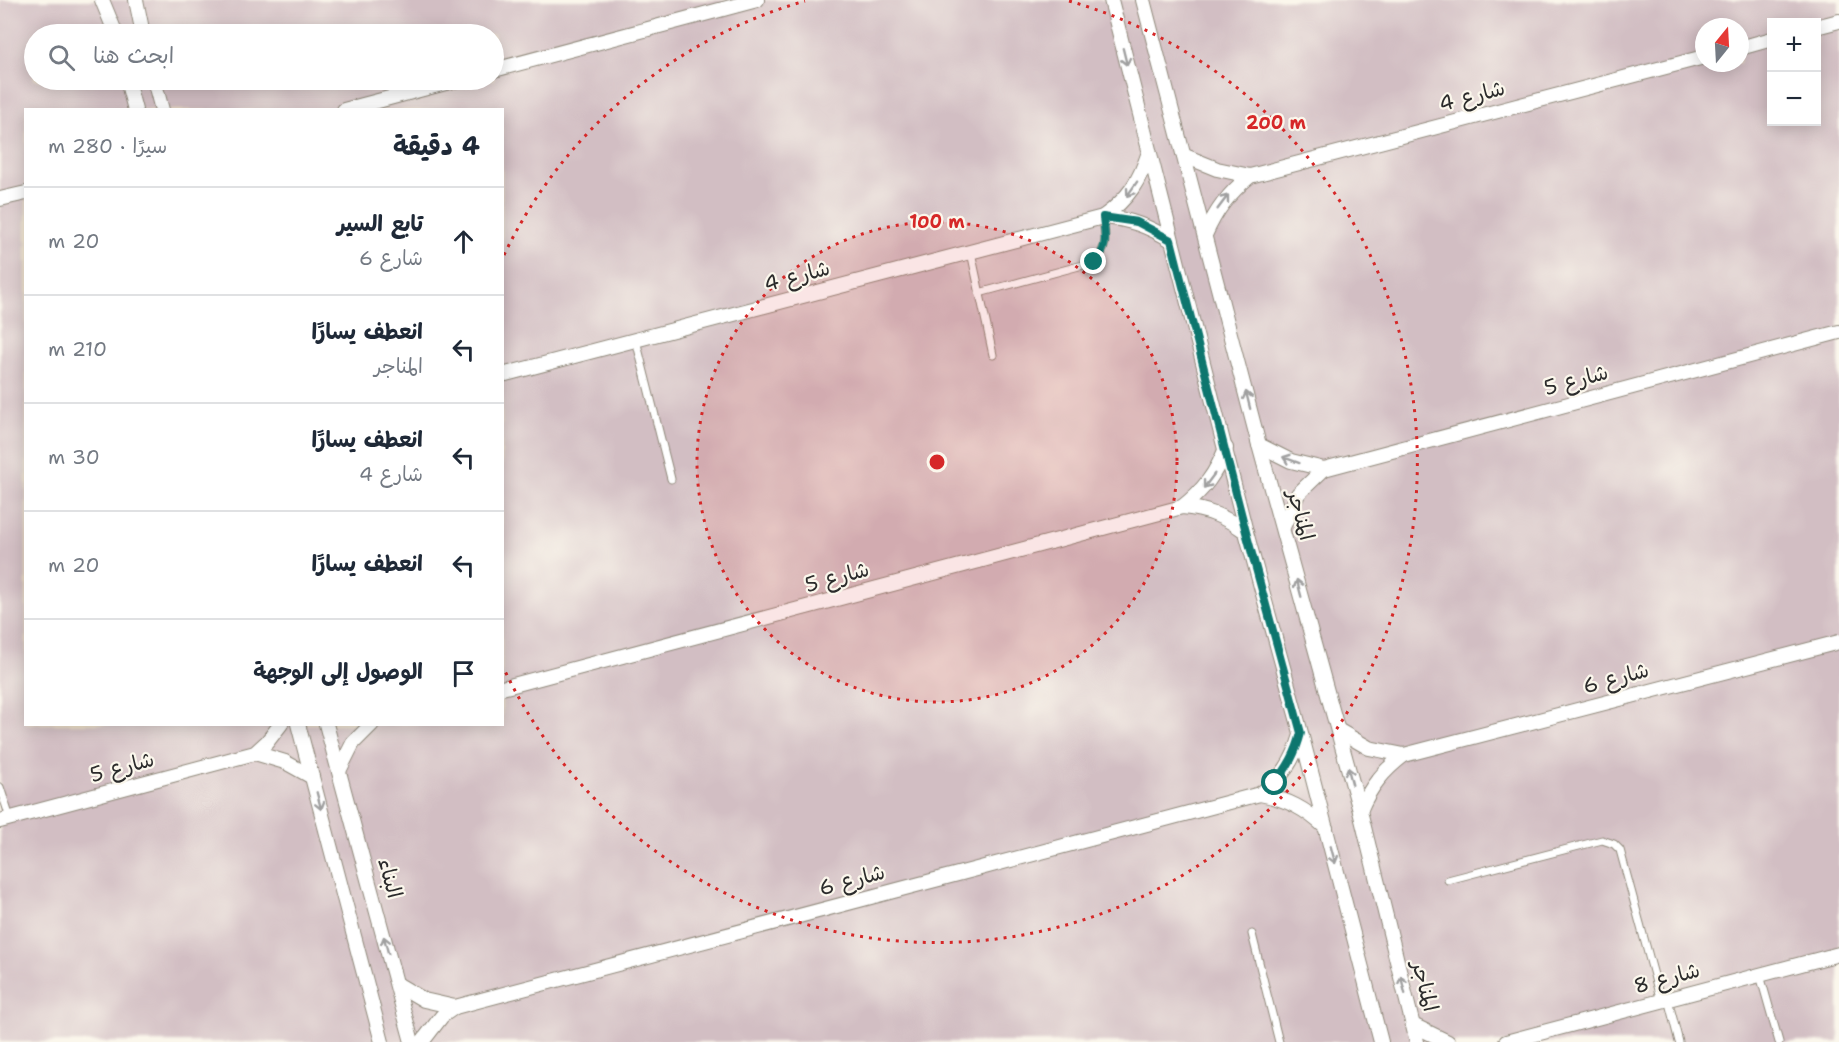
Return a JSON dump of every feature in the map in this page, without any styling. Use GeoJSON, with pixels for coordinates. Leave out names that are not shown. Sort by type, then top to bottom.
{"type":"FeatureCollection","features":[{"type":"Feature","properties":{"kind":"street"},"geometry":{"type":"LineString","coordinates":[[102,0],[112,24]]}},
{"type":"Feature","properties":{"kind":"street"},"geometry":{"type":"LineString","coordinates":[[136,0],[141,24]]}},
{"type":"Feature","properties":{"kind":"street"},"geometry":{"type":"LineString","coordinates":[[504,67],[757,0]]}},
{"type":"Feature","properties":{"kind":"street"},"geometry":{"type":"LineString","coordinates":[[1111,0],[1246,532],[1326,829],[1377,1038]]}},
{"type":"Feature","properties":{"kind":"street","name":"المناجر"},"geometry":{"type":"LineString","coordinates":[[1143,0],[1259,446],[1360,811],[1418,1042]]}},
{"type":"Feature","properties":{"kind":"street"},"geometry":{"type":"LineString","coordinates":[[1821,26],[1839,21]]}},
{"type":"Feature","properties":{"kind":"street"},"geometry":{"type":"LineString","coordinates":[[1749,45],[1767,40]]}},
{"type":"Feature","properties":{"kind":"street","name":"شارع 4"},"geometry":{"type":"LineString","coordinates":[[1205,235],[1223,202],[1250,176],[1695,59]]}},
{"type":"Feature","properties":{"kind":"street"},"geometry":{"type":"LineString","coordinates":[[130,90],[134,108]]}},
{"type":"Feature","properties":{"kind":"street"},"geometry":{"type":"LineString","coordinates":[[157,90],[161,108]]}},
{"type":"Feature","properties":{"kind":"street"},"geometry":{"type":"LineString","coordinates":[[352,108],[419,90]]}},
{"type":"Feature","properties":{"kind":"street","name":"شارع 4"},"geometry":{"type":"LineString","coordinates":[[504,374],[1103,217],[1119,206],[1131,191],[1141,175],[1149,152]]}},
{"type":"Feature","properties":{"kind":"street","name":"شارع 4"},"geometry":{"type":"LineString","coordinates":[[1185,156],[1216,169],[1250,176]]}},
{"type":"Feature","properties":{"kind":"street"},"geometry":{"type":"LineString","coordinates":[[0,199],[24,193]]}},
{"type":"Feature","properties":{"kind":"street","name":"شارع 4"},"geometry":{"type":"LineString","coordinates":[[1103,217],[1137,222],[1171,240]]}},
{"type":"Feature","properties":{"kind":"street","name":"شارع 5"},"geometry":{"type":"LineString","coordinates":[[1259,446],[1291,461],[1324,469],[1839,333]]}},
{"type":"Feature","properties":{"kind":"street","name":"شارع 5"},"geometry":{"type":"LineString","coordinates":[[1182,507],[1209,482],[1226,448]]}},
{"type":"Feature","properties":{"kind":"street","name":"شارع 5"},"geometry":{"type":"LineString","coordinates":[[1283,527],[1298,494],[1324,469]]}},
{"type":"Feature","properties":{"kind":"street","name":"شارع 5"},"geometry":{"type":"LineString","coordinates":[[504,687],[1182,507],[1200,508],[1216,513],[1246,532]]}},
{"type":"Feature","properties":{"kind":"street","name":"شارع 6"},"geometry":{"type":"LineString","coordinates":[[1360,811],[1377,779],[1404,755],[1839,642]]}},
{"type":"Feature","properties":{"kind":"street"},"geometry":{"type":"LineString","coordinates":[[255,753],[279,726]]}},
{"type":"Feature","properties":{"kind":"street"},"geometry":{"type":"LineString","coordinates":[[299,726],[382,1042]]}},
{"type":"Feature","properties":{"kind":"street","name":"البناء"},"geometry":{"type":"LineString","coordinates":[[327,726],[412,1042]]}},
{"type":"Feature","properties":{"kind":"street"},"geometry":{"type":"LineString","coordinates":[[339,771],[353,743],[370,726]]}},
{"type":"Feature","properties":{"kind":"street","name":"شارع 6"},"geometry":{"type":"LineString","coordinates":[[1338,730],[1369,748],[1404,755]]}},
{"type":"Feature","properties":{"kind":"street","name":"شارع 6"},"geometry":{"type":"LineString","coordinates":[[422,1042],[442,1016],[455,1007],[1260,794],[1275,783],[1287,769],[1296,752],[1301,733]]}},
{"type":"Feature","properties":{"kind":"street"},"geometry":{"type":"LineString","coordinates":[[255,753],[285,762],[312,777]]}},
{"type":"Feature","properties":{"kind":"street","name":"شارع 5"},"geometry":{"type":"LineString","coordinates":[[5,820],[255,753]]}},
{"type":"Feature","properties":{"kind":"street"},"geometry":{"type":"LineString","coordinates":[[1260,794],[1296,805],[1312,815],[1326,829]]}},
{"type":"Feature","properties":{"kind":"street","name":"شارع 8"},"geometry":{"type":"LineString","coordinates":[[1506,1042],[1839,954]]}},
{"type":"Feature","properties":{"kind":"street","name":"شارع 6"},"geometry":{"type":"LineString","coordinates":[[397,984],[424,1000],[455,1007]]}},
{"type":"Feature","properties":{"kind":"street"},"geometry":{"type":"LineString","coordinates":[[1413,1025],[1448,1042]]}},
{"type":"Feature","properties":{"kind":"lane"},"geometry":{"type":"LineString","coordinates":[[979,293],[1094,262],[1102,254],[1105,243],[1103,217]]}},
{"type":"Feature","properties":{"kind":"lane"},"geometry":{"type":"LineString","coordinates":[[971,252],[993,356]]}},
{"type":"Feature","properties":{"kind":"lane"},"geometry":{"type":"LineString","coordinates":[[636,340],[671,479]]}},
{"type":"Feature","properties":{"kind":"lane"},"geometry":{"type":"LineString","coordinates":[[0,787],[5,820]]}},
{"type":"Feature","properties":{"kind":"lane"},"geometry":{"type":"LineString","coordinates":[[1448,880],[1602,840],[1614,844],[1620,850],[1679,1042]]}},
{"type":"Feature","properties":{"kind":"lane"},"geometry":{"type":"LineString","coordinates":[[1252,934],[1279,1042]]}},
{"type":"Feature","properties":{"kind":"lane"},"geometry":{"type":"LineString","coordinates":[[1760,975],[1779,1042]]}},
{"type":"Feature","properties":{"kind":"shaded area"},"geometry":{"type":"Polygon","coordinates":[[[0,0],[1839,0],[1839,1042],[0,1042],[0,0]]]}},
{"type":"Feature","properties":{"kind":"route"},"geometry":{"type":"LineString","coordinates":[[1094,262],[1102,254],[1105,243],[1103,217],[1137,222],[1171,240],[1246,532],[1301,733],[1296,752],[1287,769],[1275,783]]}}]}
